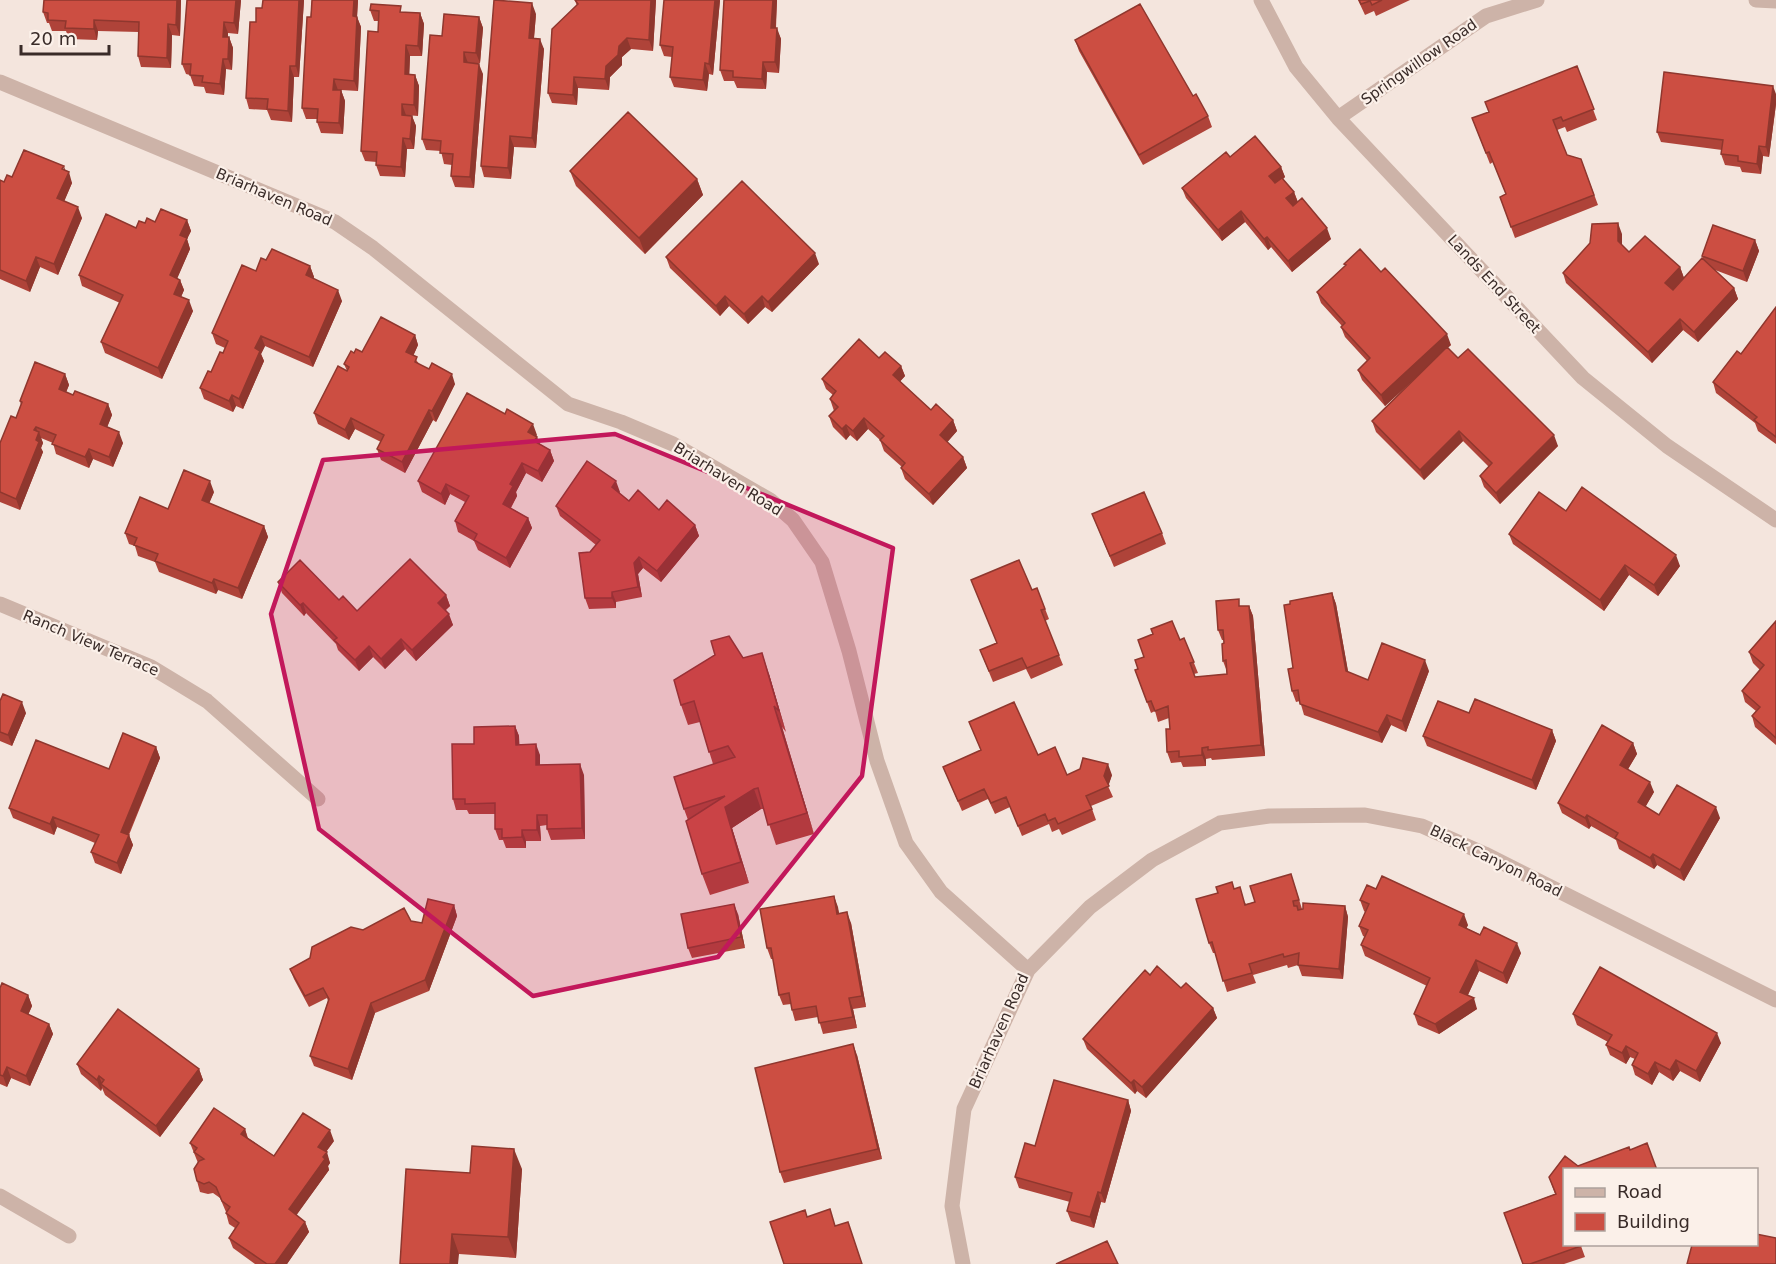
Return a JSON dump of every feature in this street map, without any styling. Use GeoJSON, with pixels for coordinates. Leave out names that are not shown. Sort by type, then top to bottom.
{"type":"FeatureCollection","features":[{"type":"Feature","properties":{"kind":"street","name":"Lands End Street"},"geometry":{"type":"LineString","coordinates":[[1261,0],[1296,67],[1338,118],[1583,378],[1667,446],[1776,520]]}},
{"type":"Feature","properties":{"kind":"street","name":"Springwillow Road"},"geometry":{"type":"LineString","coordinates":[[1338,118],[1486,16],[1537,0]]}},
{"type":"Feature","properties":{"kind":"street"},"geometry":{"type":"LineString","coordinates":[[1756,0],[1776,1]]}},
{"type":"Feature","properties":{"kind":"street","name":"Briarhaven Road"},"geometry":{"type":"LineString","coordinates":[[0,82],[335,222],[373,248],[567,404],[621,422],[673,444],[770,501],[793,520],[822,562],[849,651],[877,761],[906,843],[941,892],[1028,970],[964,1109],[952,1206],[963,1264]]}},
{"type":"Feature","properties":{"kind":"street","name":"Ranch View Terrace"},"geometry":{"type":"LineString","coordinates":[[0,604],[151,667],[207,700],[318,800]]}},
{"type":"Feature","properties":{"kind":"street","name":"Black Canyon Road"},"geometry":{"type":"LineString","coordinates":[[1028,970],[1099,900],[1152,860],[1220,823],[1269,816],[1365,815],[1422,826],[1485,854],[1776,1000]]}},
{"type":"Feature","properties":{"kind":"street"},"geometry":{"type":"LineString","coordinates":[[0,1196],[69,1236]]}},
{"type":"Feature","properties":{"kind":"highlighted area"},"geometry":{"type":"Polygon","coordinates":[[[615,434],[893,548],[862,776],[718,957],[533,996],[319,829],[271,614],[323,460],[615,434]]]}},
{"type":"Feature","properties":{"kind":"building"},"geometry":{"type":"Polygon","coordinates":[[[44,0],[177,0],[176,25],[168,24],[167,58],[138,56],[139,22],[94,20],[94,29],[65,28],[66,21],[48,20],[48,13],[43,12],[44,0]]]}},
{"type":"Feature","properties":{"kind":"building"},"geometry":{"type":"Polygon","coordinates":[[[187,0],[236,0],[234,23],[224,22],[223,37],[229,37],[228,59],[223,59],[220,84],[202,82],[203,76],[190,75],[191,64],[182,64],[187,0]]]}},
{"type":"Feature","properties":{"kind":"building"},"geometry":{"type":"Polygon","coordinates":[[[263,0],[299,0],[296,66],[290,66],[288,111],[267,109],[268,99],[246,98],[250,22],[256,22],[256,8],[262,8],[263,0]]]}},
{"type":"Feature","properties":{"kind":"building"},"geometry":{"type":"Polygon","coordinates":[[[312,0],[354,0],[353,16],[357,17],[354,81],[334,79],[333,90],[341,90],[339,123],[317,122],[318,109],[302,108],[307,17],[311,17],[312,0]]]}},
{"type":"Feature","properties":{"kind":"building"},"geometry":{"type":"Polygon","coordinates":[[[494,0],[532,3],[529,38],[540,39],[532,138],[510,136],[508,168],[481,166],[494,0]]]}},
{"type":"Feature","properties":{"kind":"building"},"geometry":{"type":"Polygon","coordinates":[[[575,0],[651,0],[649,40],[627,38],[619,46],[618,55],[606,66],[605,79],[574,77],[573,95],[548,93],[552,29],[578,4],[575,0]]]}},
{"type":"Feature","properties":{"kind":"building"},"geometry":{"type":"Polygon","coordinates":[[[664,0],[715,0],[709,64],[705,63],[703,80],[670,77],[673,47],[660,45],[664,0]]]}},
{"type":"Feature","properties":{"kind":"building"},"geometry":{"type":"Polygon","coordinates":[[[724,0],[773,0],[771,28],[777,28],[775,62],[763,62],[762,79],[733,77],[733,71],[720,70],[724,0]]]}},
{"type":"Feature","properties":{"kind":"building"},"geometry":{"type":"Polygon","coordinates":[[[1359,0],[1382,0],[1372,5],[1370,1],[1361,4],[1359,0]]]}},
{"type":"Feature","properties":{"kind":"building"},"geometry":{"type":"Polygon","coordinates":[[[371,4],[401,6],[400,12],[420,13],[418,46],[406,45],[405,74],[415,75],[414,105],[402,104],[402,115],[412,116],[410,139],[403,138],[401,167],[376,165],[377,152],[361,151],[368,31],[378,32],[379,11],[370,10],[371,4]]]}},
{"type":"Feature","properties":{"kind":"building"},"geometry":{"type":"Polygon","coordinates":[[[1140,4],[1193,96],[1196,94],[1208,116],[1139,155],[1075,40],[1140,4]]]}},
{"type":"Feature","properties":{"kind":"building"},"geometry":{"type":"Polygon","coordinates":[[[444,14],[479,17],[476,53],[464,52],[464,62],[479,64],[470,177],[451,176],[453,154],[440,153],[441,141],[422,139],[430,35],[442,36],[444,14]]]}},
{"type":"Feature","properties":{"kind":"building"},"geometry":{"type":"Polygon","coordinates":[[[1577,66],[1594,109],[1563,121],[1561,117],[1553,120],[1567,155],[1581,159],[1594,195],[1511,227],[1500,197],[1506,194],[1472,118],[1489,112],[1485,102],[1577,66]]]}},
{"type":"Feature","properties":{"kind":"building"},"geometry":{"type":"Polygon","coordinates":[[[1664,72],[1773,86],[1766,147],[1759,146],[1757,164],[1738,161],[1738,156],[1721,154],[1723,140],[1657,132],[1664,72]]]}},
{"type":"Feature","properties":{"kind":"building"},"geometry":{"type":"Polygon","coordinates":[[[628,112],[697,179],[639,238],[570,171],[628,112]]]}},
{"type":"Feature","properties":{"kind":"building"},"geometry":{"type":"Polygon","coordinates":[[[1255,136],[1281,167],[1269,176],[1275,183],[1282,178],[1294,192],[1286,198],[1293,206],[1302,198],[1327,228],[1288,261],[1267,237],[1264,239],[1241,211],[1218,230],[1182,188],[1226,152],[1230,157],[1255,136]]]}},
{"type":"Feature","properties":{"kind":"building"},"geometry":{"type":"Polygon","coordinates":[[[24,150],[64,166],[62,169],[69,172],[57,198],[78,207],[54,264],[36,257],[26,281],[0,270],[0,180],[4,182],[7,175],[12,177],[24,150]]]}},
{"type":"Feature","properties":{"kind":"building"},"geometry":{"type":"Polygon","coordinates":[[[742,181],[815,253],[768,302],[762,296],[744,314],[725,296],[716,306],[666,257],[742,181]]]}},
{"type":"Feature","properties":{"kind":"building"},"geometry":{"type":"Polygon","coordinates":[[[161,209],[187,220],[180,235],[187,238],[170,275],[180,280],[174,294],[189,300],[158,368],[101,342],[123,295],[79,275],[106,214],[136,228],[139,221],[145,223],[147,218],[155,222],[161,209]]]}},
{"type":"Feature","properties":{"kind":"building"},"geometry":{"type":"Polygon","coordinates":[[[1618,223],[1618,241],[1629,252],[1645,236],[1680,267],[1665,283],[1673,290],[1702,258],[1734,288],[1694,332],[1680,319],[1648,352],[1563,273],[1590,243],[1592,224],[1618,223]]]}},
{"type":"Feature","properties":{"kind":"building"},"geometry":{"type":"Polygon","coordinates":[[[1713,225],[1755,240],[1743,271],[1702,256],[1713,225]]]}},
{"type":"Feature","properties":{"kind":"building"},"geometry":{"type":"Polygon","coordinates":[[[272,249],[310,266],[306,275],[338,290],[309,357],[261,336],[255,348],[260,351],[239,399],[232,395],[229,401],[200,388],[208,371],[211,372],[220,352],[223,353],[228,341],[212,333],[242,265],[256,271],[261,258],[266,260],[272,249]]]}},
{"type":"Feature","properties":{"kind":"building"},"geometry":{"type":"Polygon","coordinates":[[[1360,249],[1381,272],[1385,268],[1447,334],[1381,395],[1358,370],[1370,358],[1341,327],[1345,323],[1317,292],[1360,249]]]}},
{"type":"Feature","properties":{"kind":"building"},"geometry":{"type":"Polygon","coordinates":[[[1776,307],[1776,437],[1754,420],[1757,417],[1713,382],[1737,351],[1741,354],[1776,307]]]}},
{"type":"Feature","properties":{"kind":"building"},"geometry":{"type":"Polygon","coordinates":[[[381,317],[415,335],[406,352],[417,357],[415,362],[429,369],[432,363],[452,374],[432,411],[429,410],[402,462],[377,449],[384,435],[351,418],[345,430],[314,413],[338,366],[347,371],[349,367],[344,364],[351,351],[354,353],[356,349],[362,352],[381,317]]]}},
{"type":"Feature","properties":{"kind":"building"},"geometry":{"type":"Polygon","coordinates":[[[859,339],[879,358],[885,352],[901,366],[893,375],[931,410],[936,404],[953,420],[940,435],[963,457],[929,494],[901,468],[905,463],[880,440],[884,436],[864,418],[853,431],[846,425],[842,429],[829,416],[838,407],[830,399],[836,391],[822,379],[859,339]]]}},
{"type":"Feature","properties":{"kind":"building"},"geometry":{"type":"Polygon","coordinates":[[[1447,347],[1458,358],[1468,349],[1554,435],[1496,493],[1480,476],[1492,463],[1459,431],[1420,470],[1372,421],[1447,347]]]}},
{"type":"Feature","properties":{"kind":"building"},"geometry":{"type":"Polygon","coordinates":[[[35,362],[65,374],[59,389],[73,395],[75,391],[108,404],[100,424],[119,432],[109,457],[89,449],[85,457],[52,444],[56,435],[36,427],[34,430],[39,432],[36,440],[39,442],[16,499],[0,492],[0,443],[11,416],[16,418],[35,362]]]}},
{"type":"Feature","properties":{"kind":"building"},"geometry":{"type":"Polygon","coordinates":[[[467,393],[505,414],[507,409],[533,424],[528,432],[537,437],[534,441],[550,450],[538,471],[522,463],[510,484],[513,486],[503,504],[528,518],[506,558],[474,540],[477,534],[455,521],[469,496],[446,484],[441,494],[418,481],[467,393]]]}},
{"type":"Feature","properties":{"kind":"building"},"geometry":{"type":"Polygon","coordinates":[[[587,461],[616,481],[612,487],[629,501],[638,490],[659,510],[667,500],[695,525],[657,571],[639,557],[634,563],[638,587],[612,592],[612,598],[585,598],[579,553],[590,552],[600,540],[556,506],[587,461]]]}},
{"type":"Feature","properties":{"kind":"building"},"geometry":{"type":"Polygon","coordinates":[[[184,470],[210,481],[202,500],[264,526],[238,588],[214,579],[212,583],[155,561],[158,554],[134,545],[137,538],[125,533],[140,497],[168,509],[184,470]]]}},
{"type":"Feature","properties":{"kind":"building"},"geometry":{"type":"Polygon","coordinates":[[[1582,487],[1676,555],[1654,585],[1625,565],[1600,600],[1509,534],[1539,492],[1566,511],[1582,487]]]}},
{"type":"Feature","properties":{"kind":"building"},"geometry":{"type":"Polygon","coordinates":[[[1144,492],[1162,533],[1110,556],[1092,514],[1144,492]]]}},
{"type":"Feature","properties":{"kind":"building"},"geometry":{"type":"Polygon","coordinates":[[[410,559],[446,595],[438,603],[449,614],[412,650],[401,639],[381,659],[369,646],[355,660],[334,640],[337,638],[303,603],[300,605],[278,582],[300,560],[339,600],[343,596],[357,611],[410,559]]]}},
{"type":"Feature","properties":{"kind":"building"},"geometry":{"type":"Polygon","coordinates":[[[1019,560],[1032,590],[1037,588],[1045,609],[1041,610],[1059,655],[1027,668],[1022,658],[989,671],[980,650],[997,643],[971,580],[1019,560]]]}},
{"type":"Feature","properties":{"kind":"building"},"geometry":{"type":"Polygon","coordinates":[[[1332,593],[1346,671],[1368,680],[1382,643],[1425,660],[1402,721],[1387,715],[1378,732],[1300,704],[1298,690],[1292,691],[1288,669],[1293,668],[1284,605],[1290,604],[1290,601],[1332,593]]]}},
{"type":"Feature","properties":{"kind":"building"},"geometry":{"type":"Polygon","coordinates":[[[1239,599],[1239,606],[1249,606],[1261,745],[1208,750],[1208,747],[1202,748],[1202,755],[1179,757],[1179,751],[1167,752],[1166,729],[1170,729],[1168,706],[1155,711],[1151,701],[1147,702],[1135,670],[1138,669],[1135,660],[1144,657],[1138,640],[1153,634],[1151,629],[1172,621],[1180,640],[1184,638],[1194,662],[1190,663],[1195,677],[1227,674],[1226,660],[1223,661],[1223,630],[1218,630],[1216,601],[1239,599]]]}},
{"type":"Feature","properties":{"kind":"building"},"geometry":{"type":"Polygon","coordinates":[[[1776,621],[1776,738],[1752,716],[1760,707],[1742,691],[1764,665],[1749,652],[1776,621]]]}},
{"type":"Feature","properties":{"kind":"building"},"geometry":{"type":"Polygon","coordinates":[[[729,636],[743,658],[762,653],[779,711],[774,706],[807,813],[768,825],[758,788],[754,789],[725,807],[741,862],[702,874],[686,821],[725,796],[684,809],[674,777],[735,757],[728,746],[709,752],[694,701],[681,705],[674,680],[715,655],[711,641],[729,636]]]}},
{"type":"Feature","properties":{"kind":"building"},"geometry":{"type":"Polygon","coordinates":[[[3,694],[22,702],[8,735],[0,732],[0,701],[3,694]]]}},
{"type":"Feature","properties":{"kind":"building"},"geometry":{"type":"Polygon","coordinates":[[[1475,699],[1552,730],[1532,780],[1423,736],[1438,701],[1469,713],[1475,699]]]}},
{"type":"Feature","properties":{"kind":"building"},"geometry":{"type":"Polygon","coordinates":[[[1014,702],[1038,755],[1055,747],[1067,775],[1080,769],[1083,758],[1108,764],[1104,776],[1109,786],[1086,796],[1092,809],[1058,824],[1055,818],[1048,821],[1045,814],[1018,826],[1006,797],[991,803],[984,789],[958,801],[943,767],[981,750],[969,722],[1014,702]]]}},
{"type":"Feature","properties":{"kind":"building"},"geometry":{"type":"Polygon","coordinates":[[[1602,725],[1633,743],[1620,765],[1650,782],[1638,802],[1659,815],[1677,785],[1716,807],[1680,870],[1653,854],[1650,858],[1615,838],[1618,833],[1587,815],[1585,818],[1558,803],[1602,725]]]}},
{"type":"Feature","properties":{"kind":"building"},"geometry":{"type":"Polygon","coordinates":[[[515,726],[516,745],[536,744],[536,765],[580,764],[582,828],[547,829],[547,815],[537,815],[537,830],[522,830],[522,837],[502,838],[502,829],[495,829],[495,803],[465,804],[465,799],[453,799],[452,744],[474,744],[474,727],[515,726]]]}},
{"type":"Feature","properties":{"kind":"building"},"geometry":{"type":"Polygon","coordinates":[[[123,733],[156,747],[121,832],[129,835],[117,863],[91,852],[99,835],[53,817],[50,824],[9,808],[36,740],[109,769],[123,733]]]}},
{"type":"Feature","properties":{"kind":"building"},"geometry":{"type":"Polygon","coordinates":[[[1291,874],[1299,900],[1293,901],[1298,910],[1303,909],[1303,903],[1345,906],[1339,969],[1298,965],[1299,953],[1284,957],[1283,954],[1249,964],[1252,973],[1223,981],[1196,899],[1218,893],[1216,887],[1232,882],[1234,889],[1240,887],[1245,905],[1255,902],[1250,886],[1291,874]]]}},
{"type":"Feature","properties":{"kind":"building"},"geometry":{"type":"Polygon","coordinates":[[[1382,876],[1464,914],[1459,925],[1480,935],[1484,927],[1517,943],[1503,973],[1476,960],[1460,992],[1474,998],[1435,1024],[1414,1014],[1430,978],[1361,945],[1368,930],[1359,926],[1369,904],[1360,900],[1367,885],[1376,889],[1382,876]]]}},
{"type":"Feature","properties":{"kind":"building"},"geometry":{"type":"Polygon","coordinates":[[[834,896],[837,914],[847,912],[862,996],[849,998],[853,1017],[819,1023],[816,1006],[792,1010],[789,993],[779,995],[771,948],[767,948],[760,909],[834,896]]]}},
{"type":"Feature","properties":{"kind":"building"},"geometry":{"type":"Polygon","coordinates":[[[428,899],[454,905],[425,980],[371,1003],[348,1069],[310,1056],[329,999],[323,988],[305,996],[290,969],[310,958],[312,947],[351,927],[363,930],[404,908],[411,921],[422,923],[428,899]]]}},
{"type":"Feature","properties":{"kind":"building"},"geometry":{"type":"Polygon","coordinates":[[[734,904],[741,937],[688,948],[681,914],[734,904]]]}},
{"type":"Feature","properties":{"kind":"building"},"geometry":{"type":"Polygon","coordinates":[[[1157,966],[1181,988],[1186,983],[1213,1008],[1142,1087],[1134,1080],[1131,1083],[1083,1039],[1145,970],[1150,975],[1157,966]]]}},
{"type":"Feature","properties":{"kind":"building"},"geometry":{"type":"Polygon","coordinates":[[[1600,967],[1717,1033],[1696,1071],[1676,1060],[1670,1070],[1655,1062],[1648,1074],[1632,1065],[1638,1053],[1626,1046],[1622,1053],[1606,1045],[1612,1035],[1573,1014],[1600,967]]]}},
{"type":"Feature","properties":{"kind":"building"},"geometry":{"type":"Polygon","coordinates":[[[2,983],[28,995],[21,1011],[49,1024],[26,1076],[7,1067],[3,1076],[0,1075],[0,988],[2,983]]]}},
{"type":"Feature","properties":{"kind":"building"},"geometry":{"type":"Polygon","coordinates":[[[118,1009],[199,1069],[156,1126],[101,1084],[104,1080],[99,1076],[97,1080],[77,1064],[118,1009]]]}},
{"type":"Feature","properties":{"kind":"building"},"geometry":{"type":"Polygon","coordinates":[[[853,1044],[878,1149],[780,1172],[755,1068],[853,1044]]]}},
{"type":"Feature","properties":{"kind":"building"},"geometry":{"type":"Polygon","coordinates":[[[1054,1080],[1128,1100],[1101,1193],[1098,1192],[1090,1217],[1067,1211],[1072,1193],[1015,1177],[1025,1143],[1035,1146],[1054,1080]]]}},
{"type":"Feature","properties":{"kind":"building"},"geometry":{"type":"Polygon","coordinates":[[[214,1108],[245,1129],[241,1134],[274,1156],[303,1113],[330,1130],[318,1147],[327,1152],[323,1157],[325,1159],[289,1209],[305,1222],[275,1264],[267,1264],[229,1238],[239,1223],[226,1213],[230,1207],[222,1201],[216,1187],[209,1182],[204,1184],[197,1181],[194,1169],[199,1161],[204,1159],[194,1152],[197,1148],[190,1143],[214,1108]]]}},
{"type":"Feature","properties":{"kind":"building"},"geometry":{"type":"Polygon","coordinates":[[[1647,1143],[1656,1168],[1563,1168],[1563,1246],[1581,1246],[1530,1264],[1523,1264],[1504,1213],[1556,1194],[1549,1177],[1565,1156],[1578,1166],[1629,1147],[1630,1150],[1647,1143]]]}},
{"type":"Feature","properties":{"kind":"building"},"geometry":{"type":"Polygon","coordinates":[[[472,1146],[514,1149],[508,1237],[452,1234],[450,1264],[400,1264],[406,1169],[470,1173],[472,1146]]]}},
{"type":"Feature","properties":{"kind":"building"},"geometry":{"type":"Polygon","coordinates":[[[830,1209],[835,1226],[848,1222],[862,1264],[784,1264],[770,1222],[805,1210],[807,1217],[830,1209]]]}},
{"type":"Feature","properties":{"kind":"building"},"geometry":{"type":"Polygon","coordinates":[[[1758,1234],[1776,1238],[1776,1264],[1687,1264],[1692,1246],[1758,1246],[1758,1234]]]}},
{"type":"Feature","properties":{"kind":"building"},"geometry":{"type":"Polygon","coordinates":[[[1107,1241],[1118,1264],[1056,1264],[1107,1241]]]}}]}
